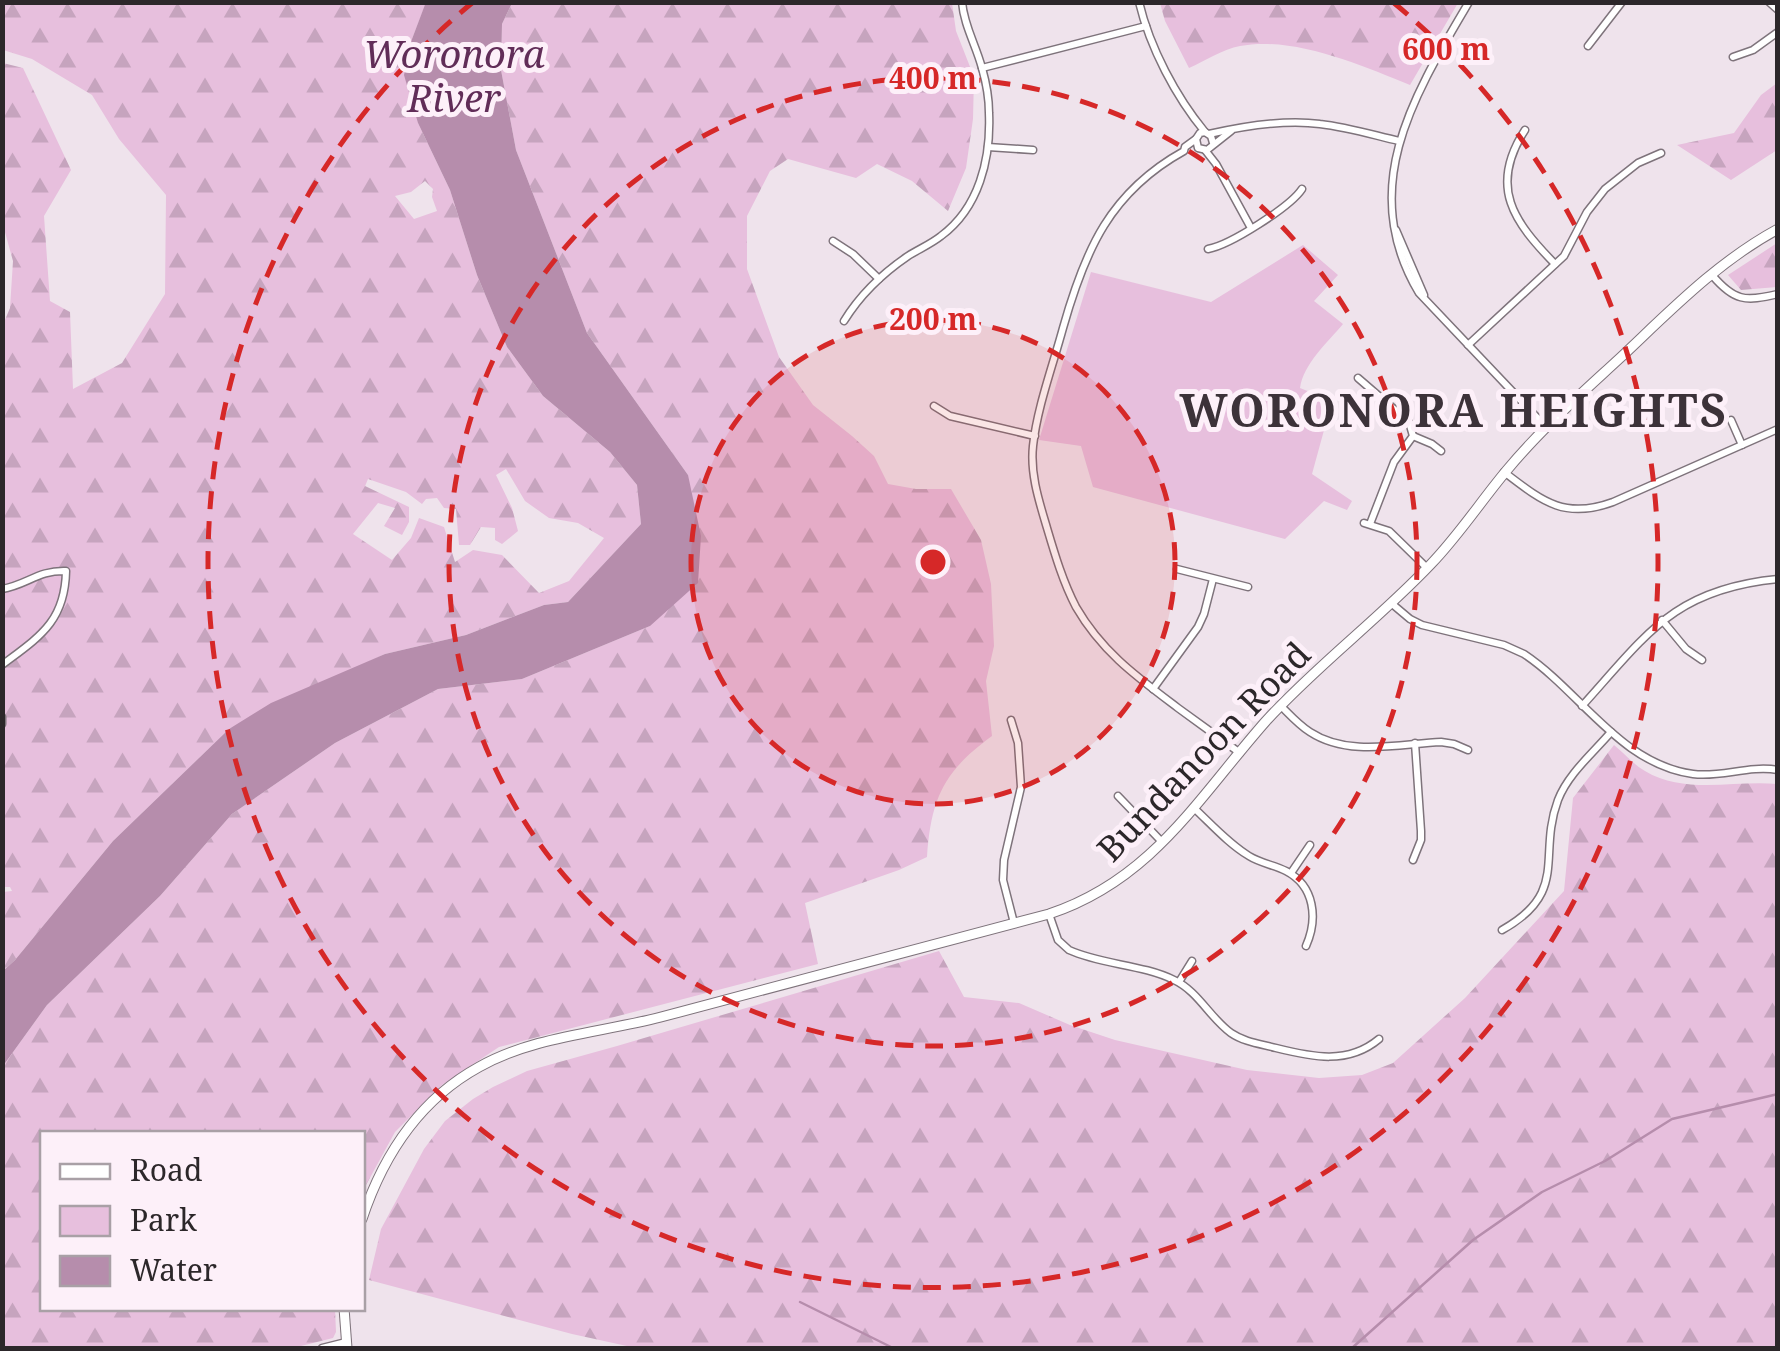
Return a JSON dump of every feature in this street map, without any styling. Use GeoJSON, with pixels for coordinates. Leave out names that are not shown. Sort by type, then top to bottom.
{"type":"FeatureCollection","features":[{"type":"Feature","properties":{"kind":"street"},"geometry":{"type":"LineString","coordinates":[[844,321],[879,279],[960,218],[980,185],[990,111],[962,2]]}},
{"type":"Feature","properties":{"kind":"street"},"geometry":{"type":"LineString","coordinates":[[1139,2],[1158,56],[1251,228]]}},
{"type":"Feature","properties":{"kind":"street"},"geometry":{"type":"LineString","coordinates":[[1469,2],[1418,96],[1399,141],[1392,190],[1396,229],[1424,295],[1546,428]]}},
{"type":"Feature","properties":{"kind":"street"},"geometry":{"type":"LineString","coordinates":[[1588,46],[1622,2]]}},
{"type":"Feature","properties":{"kind":"street"},"geometry":{"type":"LineString","coordinates":[[1769,2],[1778,10]]}},
{"type":"Feature","properties":{"kind":"street"},"geometry":{"type":"LineString","coordinates":[[982,68],[1146,26]]}},
{"type":"Feature","properties":{"kind":"street"},"geometry":{"type":"LineString","coordinates":[[1733,56],[1753,50],[1778,32]]}},
{"type":"Feature","properties":{"kind":"street"},"geometry":{"type":"LineString","coordinates":[[1184,151],[1207,147],[1231,132],[1259,125],[1302,122],[1399,141]]}},
{"type":"Feature","properties":{"kind":"street"},"geometry":{"type":"LineString","coordinates":[[1525,130],[1511,156],[1509,196],[1523,229],[1555,264]]}},
{"type":"Feature","properties":{"kind":"street"},"geometry":{"type":"LineString","coordinates":[[1231,132],[1202,135],[1151,173],[1110,215],[1088,252],[1070,304],[1035,436],[1032,462],[1069,592],[1090,629],[1108,652],[1240,753]]}},
{"type":"Feature","properties":{"kind":"street"},"geometry":{"type":"LineString","coordinates":[[1202,135],[1196,144],[1207,147]]}},
{"type":"Feature","properties":{"kind":"street"},"geometry":{"type":"LineString","coordinates":[[988,147],[1033,150]]}},
{"type":"Feature","properties":{"kind":"street"},"geometry":{"type":"LineString","coordinates":[[1468,345],[1555,264],[1605,189],[1638,163],[1660,153]]}},
{"type":"Feature","properties":{"kind":"street"},"geometry":{"type":"LineString","coordinates":[[1208,249],[1251,228],[1291,202],[1302,189]]}},
{"type":"Feature","properties":{"kind":"street","name":"Bundanoon Road"},"geometry":{"type":"LineString","coordinates":[[365,1211],[380,1172],[410,1124],[447,1088],[498,1058],[534,1044],[656,1018],[1048,914],[1104,890],[1162,842],[1195,809],[1281,706],[1428,568],[1504,472],[1546,428],[1711,274],[1778,229]]}},
{"type":"Feature","properties":{"kind":"street"},"geometry":{"type":"LineString","coordinates":[[833,242],[853,254],[879,279]]}},
{"type":"Feature","properties":{"kind":"street"},"geometry":{"type":"LineString","coordinates":[[1711,274],[1724,290],[1740,298],[1778,294]]}},
{"type":"Feature","properties":{"kind":"street"},"geometry":{"type":"LineString","coordinates":[[1358,378],[1409,422],[1412,436],[1394,462],[1367,523],[1396,536],[1428,568]]}},
{"type":"Feature","properties":{"kind":"street"},"geometry":{"type":"LineString","coordinates":[[934,406],[950,416],[1035,436]]}},
{"type":"Feature","properties":{"kind":"street"},"geometry":{"type":"LineString","coordinates":[[1731,420],[1742,445]]}},
{"type":"Feature","properties":{"kind":"street"},"geometry":{"type":"LineString","coordinates":[[1504,472],[1548,503],[1587,510],[1778,430]]}},
{"type":"Feature","properties":{"kind":"street"},"geometry":{"type":"LineString","coordinates":[[1412,436],[1441,451]]}},
{"type":"Feature","properties":{"kind":"street"},"geometry":{"type":"LineString","coordinates":[[1177,569],[1248,587]]}},
{"type":"Feature","properties":{"kind":"street"},"geometry":{"type":"LineString","coordinates":[[2,590],[43,572],[66,571],[66,588],[43,635],[2,666]]}},
{"type":"Feature","properties":{"kind":"street"},"geometry":{"type":"LineString","coordinates":[[1582,706],[1662,620],[1710,592],[1778,578]]}},
{"type":"Feature","properties":{"kind":"street"},"geometry":{"type":"LineString","coordinates":[[1153,689],[1202,621],[1213,579]]}},
{"type":"Feature","properties":{"kind":"street"},"geometry":{"type":"LineString","coordinates":[[1391,603],[1422,625],[1518,651],[1642,757],[1680,772],[1704,775],[1756,768],[1778,770]]}},
{"type":"Feature","properties":{"kind":"street"},"geometry":{"type":"LineString","coordinates":[[1662,620],[1686,649],[1702,660]]}},
{"type":"Feature","properties":{"kind":"street"},"geometry":{"type":"LineString","coordinates":[[1281,706],[1310,732],[1334,744],[1364,747],[1441,742],[1468,750]]}},
{"type":"Feature","properties":{"kind":"street"},"geometry":{"type":"LineString","coordinates":[[1011,720],[1018,742],[1022,788],[1004,860],[1003,880],[1014,923]]}},
{"type":"Feature","properties":{"kind":"street"},"geometry":{"type":"LineString","coordinates":[[1502,930],[1520,920],[1536,903],[1549,870],[1555,810],[1563,789],[1612,732]]}},
{"type":"Feature","properties":{"kind":"street"},"geometry":{"type":"LineString","coordinates":[[1413,860],[1421,840],[1415,743]]}},
{"type":"Feature","properties":{"kind":"street"},"geometry":{"type":"LineString","coordinates":[[1118,796],[1162,842]]}},
{"type":"Feature","properties":{"kind":"street"},"geometry":{"type":"LineString","coordinates":[[1195,809],[1249,856],[1290,874],[1305,888],[1312,906],[1312,933],[1306,946]]}},
{"type":"Feature","properties":{"kind":"street"},"geometry":{"type":"LineString","coordinates":[[1290,874],[1310,846]]}},
{"type":"Feature","properties":{"kind":"street"},"geometry":{"type":"LineString","coordinates":[[1048,914],[1058,940],[1069,950],[1179,982],[1228,1030],[1251,1042],[1323,1057],[1361,1052],[1380,1039]]}},
{"type":"Feature","properties":{"kind":"street"},"geometry":{"type":"LineString","coordinates":[[1179,982],[1192,960]]}},
{"type":"Feature","properties":{"kind":"street"},"geometry":{"type":"LineString","coordinates":[[322,1348],[346,1345],[344,1311]]}},
{"type":"Feature","properties":{"kind":"green space"},"geometry":{"type":"Polygon","coordinates":[[[1160,2],[1458,3],[1410,85],[1326,54],[1282,45],[1234,48],[1189,68],[1165,21],[1160,2]]]}},
{"type":"Feature","properties":{"kind":"green space"},"geometry":{"type":"Polygon","coordinates":[[[3,3],[426,3],[412,39],[418,123],[450,190],[477,275],[507,347],[543,396],[610,452],[637,485],[641,524],[568,602],[544,605],[466,635],[385,654],[229,729],[113,841],[3,971],[3,892],[12,891],[2,887],[2,327],[10,308],[13,261],[3,225],[3,63],[23,68],[71,170],[44,216],[50,301],[70,312],[73,389],[122,363],[165,294],[166,195],[119,139],[92,95],[32,59],[3,50],[3,3]],[[425,181],[411,192],[395,196],[414,219],[437,211],[433,189],[425,181]],[[506,469],[496,475],[518,531],[502,544],[495,540],[495,528],[481,527],[470,545],[459,545],[456,509],[444,508],[437,498],[426,499],[422,504],[406,492],[368,479],[365,486],[409,507],[409,522],[402,535],[384,526],[395,508],[378,503],[353,534],[392,560],[411,538],[419,518],[444,527],[455,562],[473,550],[502,555],[539,593],[569,581],[604,538],[578,523],[549,518],[525,501],[506,469]]]}},
{"type":"Feature","properties":{"kind":"green space"},"geometry":{"type":"Polygon","coordinates":[[[512,3],[952,3],[956,31],[974,77],[966,168],[948,211],[912,181],[877,164],[856,178],[788,159],[770,171],[747,216],[747,269],[779,357],[813,405],[874,456],[888,484],[951,489],[981,540],[991,584],[994,646],[986,681],[992,736],[962,761],[943,788],[932,818],[927,857],[805,903],[818,964],[499,1047],[442,1085],[395,1132],[365,1190],[365,1131],[40,1131],[40,1311],[335,1311],[333,1338],[293,1348],[3,1348],[3,1066],[47,1005],[160,896],[232,814],[335,743],[438,689],[522,679],[650,626],[688,475],[587,333],[516,150],[501,70],[502,24],[512,3]]]}},
{"type":"Feature","properties":{"kind":"green space"},"geometry":{"type":"Polygon","coordinates":[[[1777,83],[1777,150],[1731,180],[1677,145],[1734,133],[1761,95],[1777,83]]]}},
{"type":"Feature","properties":{"kind":"green space"},"geometry":{"type":"Polygon","coordinates":[[[1777,243],[1777,287],[1741,290],[1728,275],[1777,243]]]}},
{"type":"Feature","properties":{"kind":"green space"},"geometry":{"type":"Polygon","coordinates":[[[1303,245],[1338,275],[1314,301],[1343,324],[1311,362],[1300,388],[1332,401],[1312,474],[1352,501],[1347,510],[1324,501],[1285,539],[1093,487],[1081,446],[1039,440],[1091,272],[1211,302],[1303,245]]]}},
{"type":"Feature","properties":{"kind":"green space"},"geometry":{"type":"Polygon","coordinates":[[[1614,745],[1645,771],[1676,783],[1777,784],[1777,1348],[636,1348],[369,1280],[381,1229],[424,1149],[445,1121],[493,1087],[527,1071],[939,951],[964,997],[1019,1003],[1115,1040],[1247,1070],[1319,1078],[1362,1075],[1393,1063],[1465,998],[1564,891],[1573,798],[1614,745]]]}},
{"type":"Feature","properties":{"kind":"water","name":"Woronora River"},"geometry":{"type":"Polygon","coordinates":[[[426,2],[512,3],[502,24],[501,70],[516,150],[587,333],[688,475],[701,536],[698,583],[650,626],[522,679],[438,689],[335,743],[232,814],[160,896],[47,1005],[3,1066],[3,971],[113,841],[229,729],[271,703],[385,654],[466,635],[544,605],[568,602],[641,524],[637,485],[610,452],[543,396],[507,347],[477,275],[450,190],[418,123],[404,75],[426,2]]]}},
{"type":"Feature","properties":{"kind":"waterway"},"geometry":{"type":"LineString","coordinates":[[1352,1348],[1473,1240],[1542,1192],[1605,1161],[1672,1119],[1778,1094]]}},
{"type":"Feature","properties":{"kind":"waterway"},"geometry":{"type":"LineString","coordinates":[[800,1302],[893,1348]]}},
{"type":"Feature","properties":{"kind":"district","name":"WORONORA HEIGHTS"},"geometry":{"type":"Point","coordinates":[1454,409]}}]}
